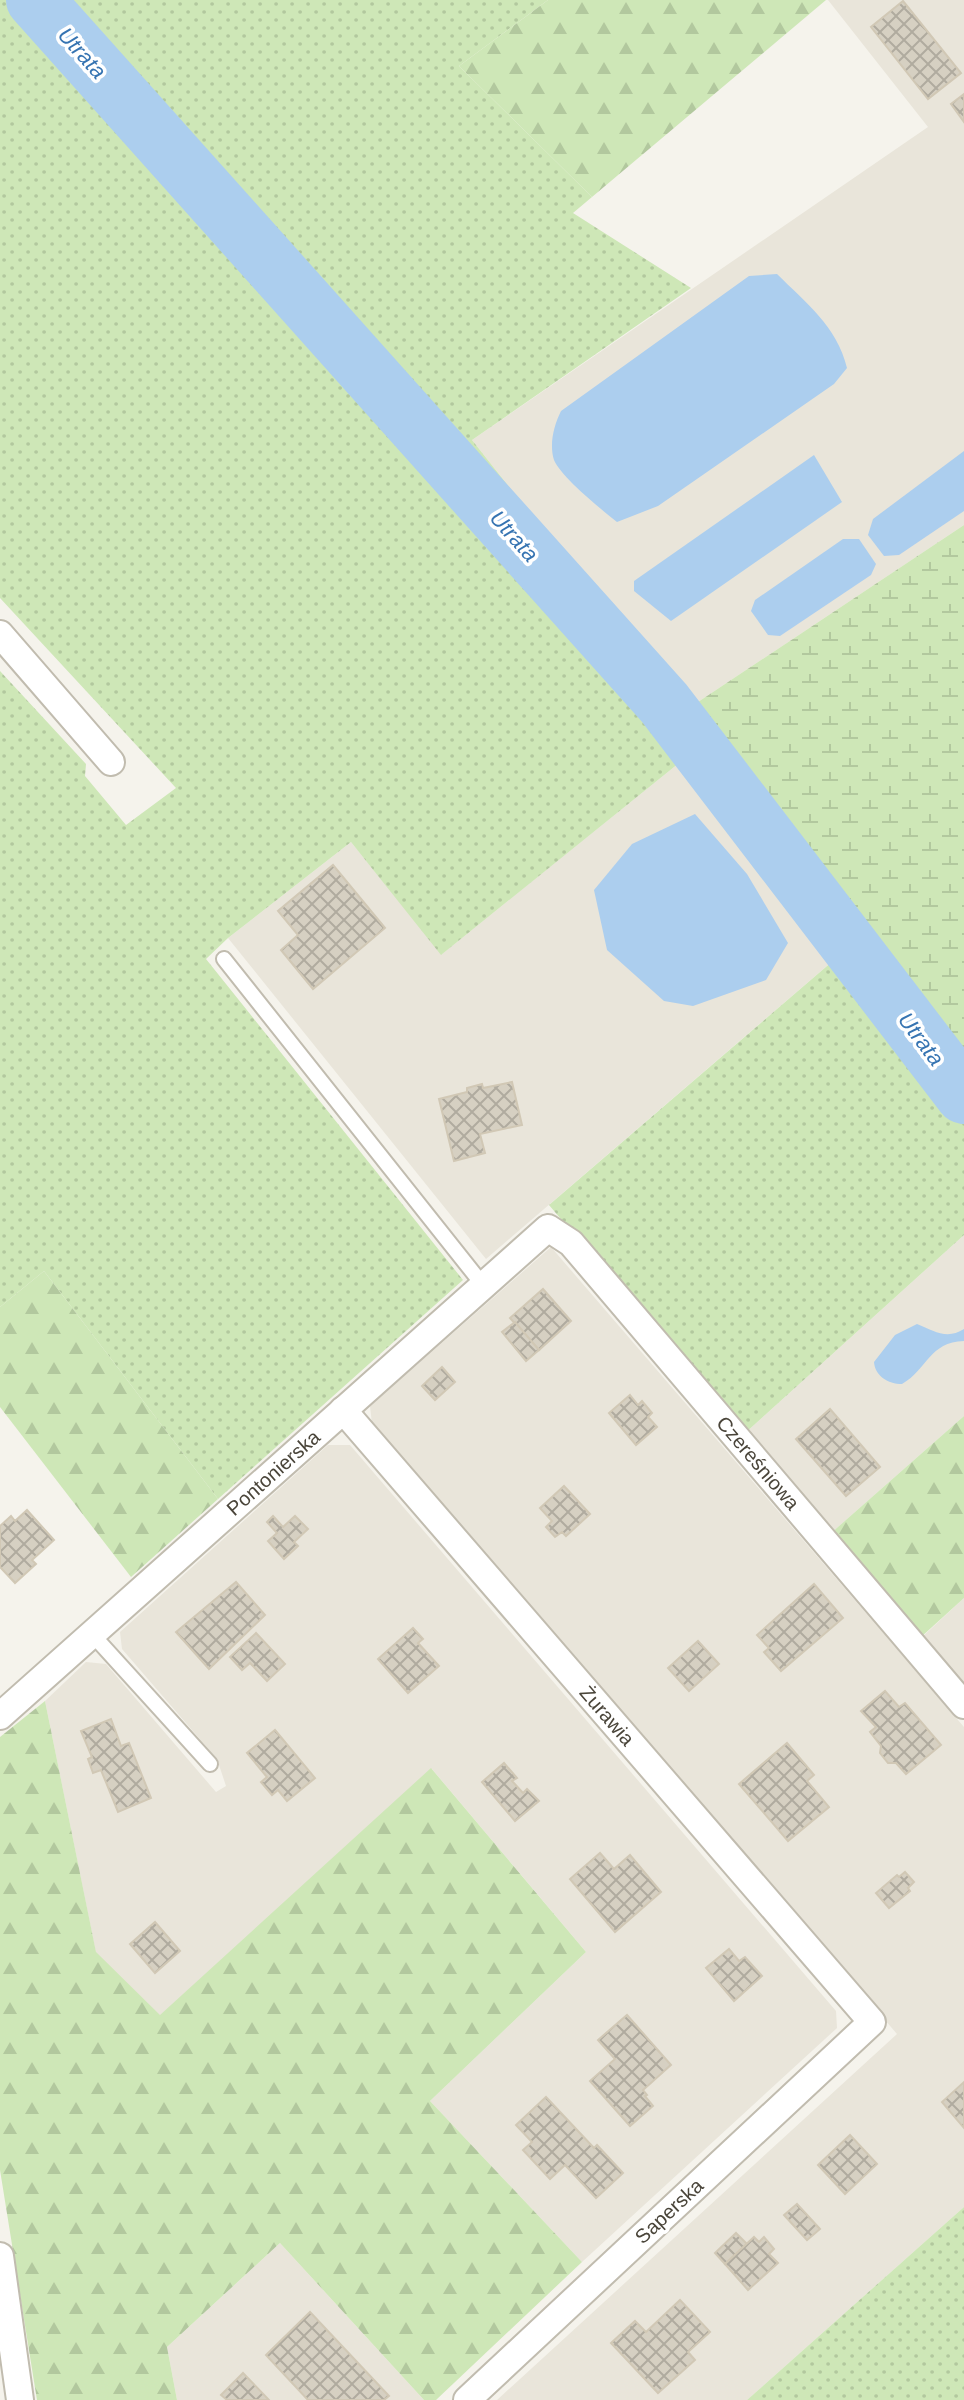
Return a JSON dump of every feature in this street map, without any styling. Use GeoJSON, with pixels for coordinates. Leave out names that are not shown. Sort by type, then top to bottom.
{"type":"FeatureCollection","features":[{"type":"Feature","properties":{"kind":"street"},"geometry":{"type":"LineString","coordinates":[[0,634],[111,762]]}},
{"type":"Feature","properties":{"kind":"street","name":"Pontonierska"},"geometry":{"type":"LineString","coordinates":[[0,1716],[548,1228]]}},
{"type":"Feature","properties":{"kind":"street","name":"Czereśniowa"},"geometry":{"type":"LineString","coordinates":[[548,1228],[571,1243],[964,1705]]}},
{"type":"Feature","properties":{"kind":"street","name":"Żurawia"},"geometry":{"type":"LineString","coordinates":[[343,1410],[872,2022]]}},
{"type":"Feature","properties":{"kind":"street","name":"Saperska"},"geometry":{"type":"LineString","coordinates":[[467,2400],[872,2022]]}},
{"type":"Feature","properties":{"kind":"street"},"geometry":{"type":"LineString","coordinates":[[0,2256],[20,2400]]}},
{"type":"Feature","properties":{"kind":"lane"},"geometry":{"type":"LineString","coordinates":[[224,959],[483,1285]]}},
{"type":"Feature","properties":{"kind":"lane"},"geometry":{"type":"LineString","coordinates":[[92,1634],[210,1764]]}},
{"type":"Feature","properties":{"kind":"shaded area"},"geometry":{"type":"Polygon","coordinates":[[[828,0],[964,0],[964,525],[686,710],[472,440],[928,127],[828,0]]]}},
{"type":"Feature","properties":{"kind":"shaded area"},"geometry":{"type":"Polygon","coordinates":[[[684,759],[835,959],[486,1259],[228,938],[351,842],[442,954],[684,759]]]}},
{"type":"Feature","properties":{"kind":"shaded area"},"geometry":{"type":"Polygon","coordinates":[[[964,1235],[964,1416],[830,1534],[744,1434],[964,1235]]]}},
{"type":"Feature","properties":{"kind":"shaded area"},"geometry":{"type":"Polygon","coordinates":[[[551,1247],[964,1727],[964,2207],[747,2400],[497,2400],[897,2034],[372,1424],[370,1406],[551,1247]]]}},
{"type":"Feature","properties":{"kind":"shaded area"},"geometry":{"type":"Polygon","coordinates":[[[328,1445],[350,1445],[836,2011],[837,2028],[582,2262],[430,2101],[586,1952],[432,1769],[160,2016],[96,1953],[45,1701],[86,1662],[106,1664],[216,1792],[226,1786],[217,1759],[122,1649],[120,1632],[328,1445]]]}},
{"type":"Feature","properties":{"kind":"shaded area"},"geometry":{"type":"Polygon","coordinates":[[[964,1598],[964,1690],[920,1639],[964,1598]]]}},
{"type":"Feature","properties":{"kind":"shaded area"},"geometry":{"type":"Polygon","coordinates":[[[280,2243],[424,2400],[177,2400],[167,2347],[280,2243]]]}},
{"type":"Feature","properties":{"kind":"green space"},"geometry":{"type":"Polygon","coordinates":[[[0,0],[548,0],[459,66],[592,197],[573,213],[691,288],[472,440],[964,1069],[964,1235],[744,1434],[549,1205],[834,960],[684,759],[441,955],[351,842],[228,938],[206,959],[463,1280],[218,1499],[44,1271],[0,1307],[0,671],[86,764],[85,776],[126,825],[176,788],[0,598],[0,0]]]}},
{"type":"Feature","properties":{"kind":"green space"},"geometry":{"type":"Polygon","coordinates":[[[548,0],[826,0],[592,197],[459,66],[548,0]]]}},
{"type":"Feature","properties":{"kind":"green space"},"geometry":{"type":"Polygon","coordinates":[[[964,525],[964,1069],[686,710],[964,525]]]}},
{"type":"Feature","properties":{"kind":"green space"},"geometry":{"type":"Polygon","coordinates":[[[44,1271],[218,1499],[131,1577],[0,1407],[0,1307],[44,1271]]]}},
{"type":"Feature","properties":{"kind":"green space"},"geometry":{"type":"Polygon","coordinates":[[[964,1416],[964,1598],[920,1638],[830,1534],[964,1416]]]}},
{"type":"Feature","properties":{"kind":"green space"},"geometry":{"type":"Polygon","coordinates":[[[45,1701],[96,1952],[160,2015],[431,1768],[586,1952],[430,2101],[582,2262],[436,2400],[424,2400],[280,2243],[167,2347],[177,2400],[37,2400],[0,2170],[0,1737],[45,1701]]]}},
{"type":"Feature","properties":{"kind":"green space"},"geometry":{"type":"Polygon","coordinates":[[[964,2207],[964,2400],[747,2400],[964,2207]]]}},
{"type":"Feature","properties":{"kind":"water"},"geometry":{"type":"Polygon","coordinates":[[[777,274],[828,327],[847,368],[834,384],[658,506],[617,522],[573,484],[554,460],[553,435],[561,411],[749,276],[777,274]]]}},
{"type":"Feature","properties":{"kind":"water"},"geometry":{"type":"Polygon","coordinates":[[[964,451],[964,511],[899,555],[884,556],[868,535],[873,519],[964,451]]]}},
{"type":"Feature","properties":{"kind":"water"},"geometry":{"type":"Polygon","coordinates":[[[814,455],[842,502],[671,621],[634,591],[634,581],[814,455]]]}},
{"type":"Feature","properties":{"kind":"water"},"geometry":{"type":"Polygon","coordinates":[[[843,539],[859,539],[876,564],[871,575],[780,636],[768,635],[751,611],[755,600],[843,539]]]}},
{"type":"Feature","properties":{"kind":"water"},"geometry":{"type":"Polygon","coordinates":[[[695,814],[747,874],[788,943],[766,980],[693,1006],[664,1001],[607,950],[594,890],[632,844],[695,814]]]}},
{"type":"Feature","properties":{"kind":"water"},"geometry":{"type":"Polygon","coordinates":[[[917,1324],[946,1334],[964,1329],[964,1341],[943,1346],[902,1384],[887,1381],[877,1371],[874,1362],[895,1335],[917,1324]]]}},
{"type":"Feature","properties":{"kind":"building"},"geometry":{"type":"Polygon","coordinates":[[[903,1],[961,73],[928,99],[871,27],[903,1]]]}},
{"type":"Feature","properties":{"kind":"building"},"geometry":{"type":"Polygon","coordinates":[[[964,94],[964,122],[951,104],[964,94]]]}},
{"type":"Feature","properties":{"kind":"building"},"geometry":{"type":"Polygon","coordinates":[[[333,865],[385,928],[313,989],[281,950],[298,935],[278,911],[333,865]]]}},
{"type":"Feature","properties":{"kind":"building"},"geometry":{"type":"Polygon","coordinates":[[[512,1082],[522,1125],[480,1134],[485,1153],[454,1161],[439,1099],[467,1092],[467,1088],[482,1084],[483,1088],[512,1082]]]}},
{"type":"Feature","properties":{"kind":"building"},"geometry":{"type":"Polygon","coordinates":[[[543,1289],[571,1321],[539,1350],[510,1318],[543,1289]]]}},
{"type":"Feature","properties":{"kind":"building"},"geometry":{"type":"Polygon","coordinates":[[[515,1322],[539,1350],[526,1361],[502,1332],[515,1322]]]}},
{"type":"Feature","properties":{"kind":"building"},"geometry":{"type":"Polygon","coordinates":[[[442,1367],[455,1382],[435,1400],[422,1386],[442,1367]]]}},
{"type":"Feature","properties":{"kind":"building"},"geometry":{"type":"Polygon","coordinates":[[[630,1395],[638,1405],[642,1401],[652,1413],[648,1417],[657,1427],[636,1445],[609,1413],[630,1395]]]}},
{"type":"Feature","properties":{"kind":"building"},"geometry":{"type":"Polygon","coordinates":[[[830,1409],[880,1467],[846,1496],[796,1439],[830,1409]]]}},
{"type":"Feature","properties":{"kind":"building"},"geometry":{"type":"Polygon","coordinates":[[[564,1486],[590,1514],[566,1536],[562,1532],[555,1537],[546,1527],[552,1521],[540,1508],[564,1486]]]}},
{"type":"Feature","properties":{"kind":"building"},"geometry":{"type":"Polygon","coordinates":[[[27,1510],[54,1540],[32,1560],[36,1564],[15,1583],[0,1567],[0,1526],[11,1516],[15,1521],[27,1510]]]}},
{"type":"Feature","properties":{"kind":"building"},"geometry":{"type":"Polygon","coordinates":[[[273,1516],[283,1527],[295,1516],[308,1529],[294,1542],[298,1546],[284,1559],[268,1541],[277,1533],[267,1522],[273,1516]]]}},
{"type":"Feature","properties":{"kind":"building"},"geometry":{"type":"Polygon","coordinates":[[[236,1582],[265,1615],[209,1669],[176,1632],[236,1582]]]}},
{"type":"Feature","properties":{"kind":"building"},"geometry":{"type":"Polygon","coordinates":[[[814,1584],[843,1618],[781,1671],[764,1652],[769,1648],[757,1635],[814,1584]]]}},
{"type":"Feature","properties":{"kind":"building"},"geometry":{"type":"Polygon","coordinates":[[[413,1628],[423,1639],[418,1643],[439,1666],[408,1693],[378,1659],[413,1628]]]}},
{"type":"Feature","properties":{"kind":"building"},"geometry":{"type":"Polygon","coordinates":[[[256,1633],[285,1664],[267,1681],[250,1663],[242,1670],[230,1657],[256,1633]]]}},
{"type":"Feature","properties":{"kind":"building"},"geometry":{"type":"Polygon","coordinates":[[[698,1641],[719,1664],[689,1691],[668,1668],[698,1641]]]}},
{"type":"Feature","properties":{"kind":"building"},"geometry":{"type":"Polygon","coordinates":[[[885,1691],[899,1707],[905,1703],[941,1745],[906,1774],[896,1763],[888,1763],[880,1753],[881,1746],[870,1732],[876,1727],[861,1711],[885,1691]]]}},
{"type":"Feature","properties":{"kind":"building"},"geometry":{"type":"Polygon","coordinates":[[[111,1719],[121,1746],[129,1743],[151,1798],[118,1812],[101,1770],[93,1773],[88,1759],[92,1757],[81,1731],[111,1719]]]}},
{"type":"Feature","properties":{"kind":"building"},"geometry":{"type":"Polygon","coordinates":[[[275,1730],[315,1778],[287,1801],[278,1790],[272,1795],[261,1782],[267,1777],[247,1753],[275,1730]]]}},
{"type":"Feature","properties":{"kind":"building"},"geometry":{"type":"Polygon","coordinates":[[[787,1743],[814,1775],[807,1781],[829,1807],[788,1841],[739,1784],[787,1743]]]}},
{"type":"Feature","properties":{"kind":"building"},"geometry":{"type":"Polygon","coordinates":[[[504,1763],[517,1778],[512,1781],[523,1793],[527,1789],[539,1801],[515,1821],[482,1782],[504,1763]]]}},
{"type":"Feature","properties":{"kind":"building"},"geometry":{"type":"Polygon","coordinates":[[[600,1853],[614,1869],[630,1855],[661,1892],[615,1932],[570,1879],[600,1853]]]}},
{"type":"Feature","properties":{"kind":"building"},"geometry":{"type":"Polygon","coordinates":[[[905,1872],[914,1882],[908,1888],[910,1891],[889,1908],[876,1893],[905,1872]]]}},
{"type":"Feature","properties":{"kind":"building"},"geometry":{"type":"Polygon","coordinates":[[[155,1922],[180,1951],[155,1973],[130,1944],[155,1922]]]}},
{"type":"Feature","properties":{"kind":"building"},"geometry":{"type":"Polygon","coordinates":[[[729,1949],[739,1961],[745,1957],[762,1976],[734,2001],[706,1968],[729,1949]]]}},
{"type":"Feature","properties":{"kind":"building"},"geometry":{"type":"Polygon","coordinates":[[[627,2015],[671,2065],[643,2090],[653,2106],[630,2126],[590,2081],[615,2059],[598,2040],[627,2015]]]}},
{"type":"Feature","properties":{"kind":"building"},"geometry":{"type":"Polygon","coordinates":[[[964,2082],[964,2128],[942,2102],[964,2082]]]}},
{"type":"Feature","properties":{"kind":"building"},"geometry":{"type":"Polygon","coordinates":[[[546,2097],[594,2148],[597,2145],[623,2173],[596,2198],[565,2165],[550,2179],[523,2150],[532,2142],[516,2125],[546,2097]]]}},
{"type":"Feature","properties":{"kind":"building"},"geometry":{"type":"Polygon","coordinates":[[[850,2135],[877,2164],[845,2194],[818,2165],[850,2135]]]}},
{"type":"Feature","properties":{"kind":"building"},"geometry":{"type":"Polygon","coordinates":[[[797,2204],[820,2229],[807,2240],[784,2215],[797,2204]]]}},
{"type":"Feature","properties":{"kind":"building"},"geometry":{"type":"Polygon","coordinates":[[[736,2233],[747,2244],[725,2264],[715,2253],[736,2233]]]}},
{"type":"Feature","properties":{"kind":"building"},"geometry":{"type":"Polygon","coordinates":[[[754,2237],[759,2242],[764,2237],[774,2249],[769,2254],[778,2263],[748,2290],[725,2264],[754,2237]]]}},
{"type":"Feature","properties":{"kind":"building"},"geometry":{"type":"Polygon","coordinates":[[[680,2300],[710,2332],[688,2352],[695,2360],[658,2393],[611,2343],[635,2321],[646,2332],[680,2300]]]}},
{"type":"Feature","properties":{"kind":"building"},"geometry":{"type":"Polygon","coordinates":[[[310,2312],[389,2396],[384,2400],[308,2400],[266,2355],[310,2312]]]}},
{"type":"Feature","properties":{"kind":"building"},"geometry":{"type":"Polygon","coordinates":[[[243,2373],[269,2400],[227,2400],[221,2395],[243,2373]]]}},
{"type":"Feature","properties":{"kind":"waterway","name":"Utrata"},"geometry":{"type":"LineString","coordinates":[[35,0],[664,703],[964,1095]]}}]}
